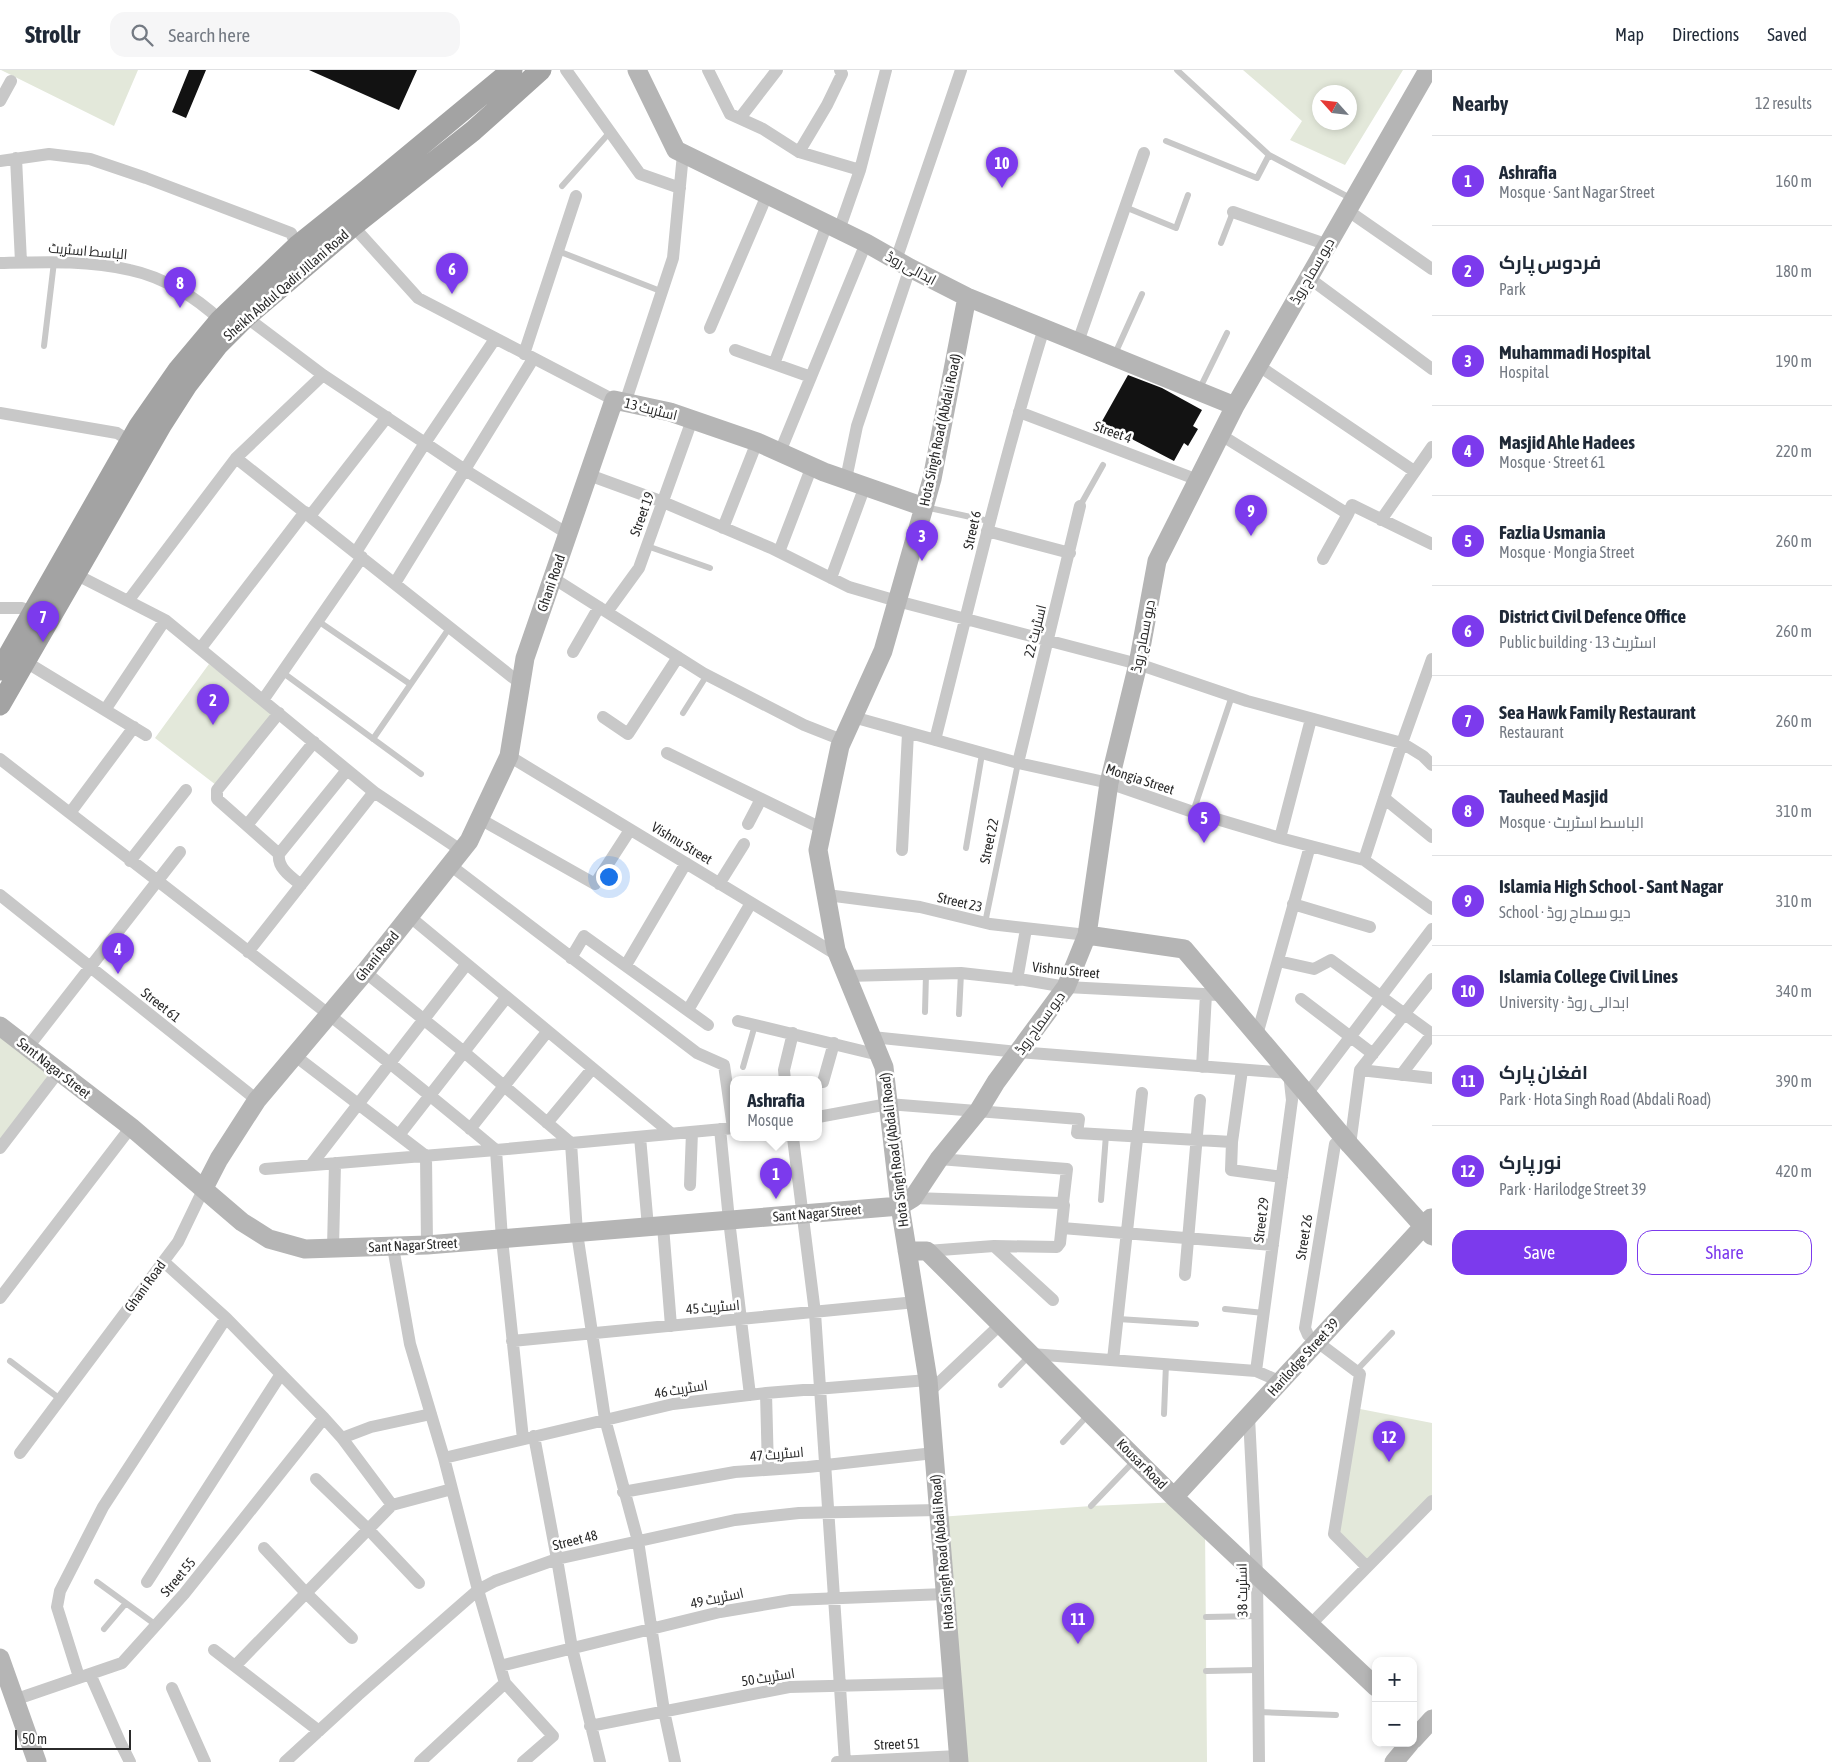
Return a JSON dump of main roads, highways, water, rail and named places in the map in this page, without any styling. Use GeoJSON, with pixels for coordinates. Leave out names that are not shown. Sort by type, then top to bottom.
{"type":"FeatureCollection","features":[{"type":"Feature","properties":{"kind":"main road","name":"Sheikh Abdul Qadir Jillani Road"},"geometry":{"type":"LineString","coordinates":[[0,670],[130,441],[178,370],[220,320],[297,246],[512,70]]}},
{"type":"Feature","properties":{"kind":"main road","name":"Sheikh Abdul Qadir Jillani Road"},"geometry":{"type":"LineString","coordinates":[[0,706],[173,405],[218,345],[246,317],[353,226],[473,131],[541,70]]}},
{"type":"Feature","properties":{"kind":"place","name":"Islamia College Civil Lines"},"geometry":{"type":"Point","coordinates":[1002,188]}},
{"type":"Feature","properties":{"kind":"place","name":"District Civil Defence Office"},"geometry":{"type":"Point","coordinates":[452,294]}},
{"type":"Feature","properties":{"kind":"place","name":"Tauheed Masjid"},"geometry":{"type":"Point","coordinates":[180,308]}},
{"type":"Feature","properties":{"kind":"place","name":"Islamia High School - Sant Nagar"},"geometry":{"type":"Point","coordinates":[1251,536]}},
{"type":"Feature","properties":{"kind":"place","name":"Muhammadi Hospital"},"geometry":{"type":"Point","coordinates":[922,561]}},
{"type":"Feature","properties":{"kind":"place","name":"Sea Hawk Family Restaurant"},"geometry":{"type":"Point","coordinates":[43,642]}},
{"type":"Feature","properties":{"kind":"place","name":"فردوس پارک"},"geometry":{"type":"Point","coordinates":[213,725]}},
{"type":"Feature","properties":{"kind":"place","name":"Fazlia Usmania"},"geometry":{"type":"Point","coordinates":[1204,843]}},
{"type":"Feature","properties":{"kind":"place","name":"Masjid Ahle Hadees"},"geometry":{"type":"Point","coordinates":[118,974]}},
{"type":"Feature","properties":{"kind":"place","name":"Ashrafia"},"geometry":{"type":"Point","coordinates":[776,1199]}},
{"type":"Feature","properties":{"kind":"place","name":"نور پارک"},"geometry":{"type":"Point","coordinates":[1389,1462]}},
{"type":"Feature","properties":{"kind":"place","name":"افغان پارک"},"geometry":{"type":"Point","coordinates":[1078,1644]}}]}
